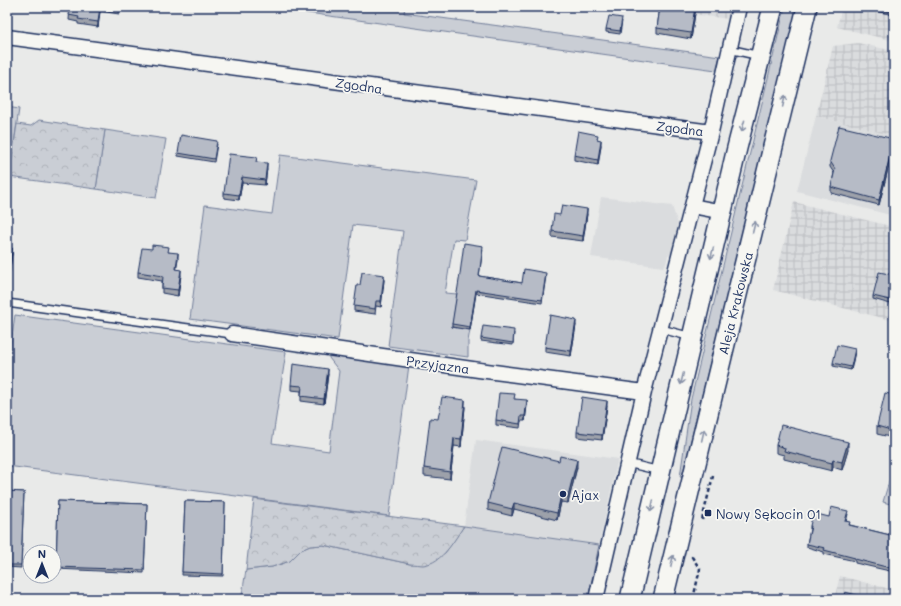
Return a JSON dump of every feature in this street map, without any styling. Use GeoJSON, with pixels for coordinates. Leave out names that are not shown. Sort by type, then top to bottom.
{"type":"FeatureCollection","features":[{"type":"Feature","properties":{"kind":"main road"},"geometry":{"type":"LineString","coordinates":[[630,599],[737,148],[773,7]]}},
{"type":"Feature","properties":{"kind":"main road","name":"Aleja Krakowska"},"geometry":{"type":"LineString","coordinates":[[663,599],[807,7]]}},
{"type":"Feature","properties":{"kind":"street"},"geometry":{"type":"LineString","coordinates":[[596,599],[644,392],[711,132],[739,7]]}},
{"type":"Feature","properties":{"kind":"street","name":"Zgodna"},"geometry":{"type":"LineString","coordinates":[[7,37],[711,132]]}},
{"type":"Feature","properties":{"kind":"street"},"geometry":{"type":"LineString","coordinates":[[692,206],[722,212]]}},
{"type":"Feature","properties":{"kind":"street","name":"Przyjazna"},"geometry":{"type":"LineString","coordinates":[[232,334],[644,392]]}},
{"type":"Feature","properties":{"kind":"lane"},"geometry":{"type":"LineString","coordinates":[[729,50],[761,57]]}},
{"type":"Feature","properties":{"kind":"lane"},"geometry":{"type":"LineString","coordinates":[[7,303],[232,334]]}},
{"type":"Feature","properties":{"kind":"lane"},"geometry":{"type":"LineString","coordinates":[[661,329],[692,337]]}},
{"type":"Feature","properties":{"kind":"lane"},"geometry":{"type":"LineString","coordinates":[[627,463],[660,471]]}},
{"type":"Feature","properties":{"kind":"path"},"geometry":{"type":"LineString","coordinates":[[702,521],[712,483],[713,469]]}},
{"type":"Feature","properties":{"kind":"path"},"geometry":{"type":"LineString","coordinates":[[693,599],[700,569],[692,557],[694,550]]}},
{"type":"Feature","properties":{"kind":"shaded area"},"geometry":{"type":"Polygon","coordinates":[[[643,7],[731,7],[728,19],[643,7]]]}},
{"type":"Feature","properties":{"kind":"shaded area"},"geometry":{"type":"Polygon","coordinates":[[[842,7],[894,7],[894,41],[837,27],[842,7]]]}},
{"type":"Feature","properties":{"kind":"shaded area"},"geometry":{"type":"Polygon","coordinates":[[[858,43],[894,51],[894,136],[816,116],[833,46],[858,43]]]}},
{"type":"Feature","properties":{"kind":"shaded area"},"geometry":{"type":"Polygon","coordinates":[[[816,116],[894,136],[894,216],[797,191],[816,116]]]}},
{"type":"Feature","properties":{"kind":"shaded area"},"geometry":{"type":"Polygon","coordinates":[[[601,197],[672,206],[678,224],[672,254],[668,255],[666,264],[663,267],[591,257],[601,197]]]}},
{"type":"Feature","properties":{"kind":"shaded area"},"geometry":{"type":"Polygon","coordinates":[[[794,202],[894,227],[894,321],[773,290],[794,202]]]}},
{"type":"Feature","properties":{"kind":"shaded area"},"geometry":{"type":"Polygon","coordinates":[[[476,440],[618,459],[599,545],[464,526],[476,440]]]}},
{"type":"Feature","properties":{"kind":"shaded area"},"geometry":{"type":"Polygon","coordinates":[[[840,576],[894,590],[894,599],[834,599],[840,576]]]}},
{"type":"Feature","properties":{"kind":"green space"},"geometry":{"type":"Polygon","coordinates":[[[265,7],[405,7],[404,13],[720,56],[716,70],[265,7]]]}},
{"type":"Feature","properties":{"kind":"green space"},"geometry":{"type":"Polygon","coordinates":[[[785,7],[797,7],[682,477],[680,477],[691,399],[785,7]]]}},
{"type":"Feature","properties":{"kind":"green space"},"geometry":{"type":"Polygon","coordinates":[[[7,107],[19,109],[9,177],[7,177],[7,107]]]}},
{"type":"Feature","properties":{"kind":"green space"},"geometry":{"type":"Polygon","coordinates":[[[39,120],[105,130],[96,189],[9,177],[17,124],[31,126],[39,120]]]}},
{"type":"Feature","properties":{"kind":"green space"},"geometry":{"type":"Polygon","coordinates":[[[105,130],[166,139],[156,198],[96,189],[105,130]]]}},
{"type":"Feature","properties":{"kind":"green space"},"geometry":{"type":"Polygon","coordinates":[[[280,155],[476,180],[465,240],[454,239],[445,293],[457,294],[452,327],[470,330],[468,357],[388,346],[403,231],[353,225],[338,339],[190,319],[205,205],[272,214],[280,155]]]}},
{"type":"Feature","properties":{"kind":"green space"},"geometry":{"type":"Polygon","coordinates":[[[15,315],[286,352],[272,443],[329,451],[339,371],[329,358],[329,354],[409,365],[389,516],[7,466],[7,374],[15,315]]]}},
{"type":"Feature","properties":{"kind":"green space"},"geometry":{"type":"Polygon","coordinates":[[[893,468],[894,469],[894,505],[883,502],[893,468]]]}},
{"type":"Feature","properties":{"kind":"green space"},"geometry":{"type":"Polygon","coordinates":[[[254,499],[464,526],[452,544],[442,555],[436,560],[423,565],[410,564],[323,545],[310,546],[301,550],[290,561],[272,567],[246,570],[254,499]]]}},
{"type":"Feature","properties":{"kind":"green space"},"geometry":{"type":"Polygon","coordinates":[[[464,526],[599,545],[588,599],[290,599],[242,595],[246,570],[272,567],[290,561],[301,550],[310,546],[323,545],[410,564],[445,553],[464,526]]]}},
{"type":"Feature","properties":{"kind":"building"},"geometry":{"type":"Polygon","coordinates":[[[70,7],[100,7],[98,22],[78,19],[79,17],[69,15],[70,7]]]}},
{"type":"Feature","properties":{"kind":"building"},"geometry":{"type":"Polygon","coordinates":[[[660,7],[695,7],[691,33],[657,28],[660,7]]]}},
{"type":"Feature","properties":{"kind":"building"},"geometry":{"type":"Polygon","coordinates":[[[873,7],[894,7],[894,12],[873,7]]]}},
{"type":"Feature","properties":{"kind":"building"},"geometry":{"type":"Polygon","coordinates":[[[609,16],[622,18],[620,31],[606,29],[609,16]]]}},
{"type":"Feature","properties":{"kind":"building"},"geometry":{"type":"Polygon","coordinates":[[[839,126],[894,139],[879,200],[831,187],[835,169],[830,161],[839,126]]]}},
{"type":"Feature","properties":{"kind":"building"},"geometry":{"type":"Polygon","coordinates":[[[578,131],[598,135],[597,139],[601,140],[598,160],[574,155],[578,131]]]}},
{"type":"Feature","properties":{"kind":"building"},"geometry":{"type":"Polygon","coordinates":[[[181,135],[217,141],[214,159],[178,153],[181,135]]]}},
{"type":"Feature","properties":{"kind":"building"},"geometry":{"type":"Polygon","coordinates":[[[229,154],[257,157],[256,162],[267,163],[265,180],[242,177],[239,195],[224,193],[229,154]]]}},
{"type":"Feature","properties":{"kind":"building"},"geometry":{"type":"Polygon","coordinates":[[[562,205],[587,209],[583,236],[552,231],[554,214],[560,215],[562,205]]]}},
{"type":"Feature","properties":{"kind":"building"},"geometry":{"type":"Polygon","coordinates":[[[464,243],[483,246],[479,276],[522,283],[524,269],[546,273],[542,300],[476,290],[470,327],[452,324],[464,243]]]}},
{"type":"Feature","properties":{"kind":"building"},"geometry":{"type":"Polygon","coordinates":[[[152,245],[169,247],[168,252],[178,253],[176,269],[181,270],[178,290],[162,288],[163,276],[138,272],[142,248],[152,249],[152,245]]]}},
{"type":"Feature","properties":{"kind":"building"},"geometry":{"type":"Polygon","coordinates":[[[7,247],[12,248],[9,271],[7,271],[7,247]]]}},
{"type":"Feature","properties":{"kind":"building"},"geometry":{"type":"Polygon","coordinates":[[[362,272],[384,275],[381,301],[376,301],[375,309],[354,306],[357,285],[360,285],[362,272]]]}},
{"type":"Feature","properties":{"kind":"building"},"geometry":{"type":"Polygon","coordinates":[[[879,272],[894,275],[894,301],[873,296],[879,272]]]}},
{"type":"Feature","properties":{"kind":"building"},"geometry":{"type":"Polygon","coordinates":[[[550,315],[576,320],[571,351],[545,347],[550,315]]]}},
{"type":"Feature","properties":{"kind":"building"},"geometry":{"type":"Polygon","coordinates":[[[483,326],[514,330],[513,343],[481,338],[483,326]]]}},
{"type":"Feature","properties":{"kind":"building"},"geometry":{"type":"Polygon","coordinates":[[[837,345],[855,349],[851,367],[833,363],[837,345]]]}},
{"type":"Feature","properties":{"kind":"building"},"geometry":{"type":"Polygon","coordinates":[[[293,364],[328,369],[324,399],[301,396],[302,386],[291,385],[293,364]]]}},
{"type":"Feature","properties":{"kind":"building"},"geometry":{"type":"Polygon","coordinates":[[[499,393],[515,394],[514,399],[527,400],[525,416],[521,416],[520,424],[496,420],[499,393]]]}},
{"type":"Feature","properties":{"kind":"building"},"geometry":{"type":"Polygon","coordinates":[[[885,393],[894,395],[894,431],[877,426],[885,393]]]}},
{"type":"Feature","properties":{"kind":"building"},"geometry":{"type":"Polygon","coordinates":[[[442,397],[465,400],[461,439],[454,438],[450,472],[424,468],[430,418],[438,419],[442,397]]]}},
{"type":"Feature","properties":{"kind":"building"},"geometry":{"type":"Polygon","coordinates":[[[582,397],[607,401],[602,435],[577,432],[582,397]]]}},
{"type":"Feature","properties":{"kind":"building"},"geometry":{"type":"Polygon","coordinates":[[[781,425],[848,442],[842,462],[833,460],[832,463],[784,451],[785,448],[776,445],[781,425]]]}},
{"type":"Feature","properties":{"kind":"building"},"geometry":{"type":"Polygon","coordinates":[[[502,447],[559,461],[560,456],[577,460],[568,496],[561,495],[557,513],[514,503],[512,509],[488,503],[502,447]]]}},
{"type":"Feature","properties":{"kind":"building"},"geometry":{"type":"Polygon","coordinates":[[[7,491],[24,492],[21,565],[7,565],[7,491]]]}},
{"type":"Feature","properties":{"kind":"building"},"geometry":{"type":"Polygon","coordinates":[[[58,501],[147,504],[144,570],[62,567],[62,544],[57,544],[58,501]]]}},
{"type":"Feature","properties":{"kind":"building"},"geometry":{"type":"Polygon","coordinates":[[[185,501],[225,502],[223,574],[182,572],[185,501]]]}},
{"type":"Feature","properties":{"kind":"building"},"geometry":{"type":"Polygon","coordinates":[[[831,507],[848,511],[845,521],[850,522],[849,525],[894,536],[894,569],[807,544],[813,513],[829,517],[831,507]]]}},
{"type":"Feature","properties":{"kind":"building"},"geometry":{"type":"Polygon","coordinates":[[[845,592],[872,599],[843,599],[845,592]]]}},
{"type":"Feature","properties":{"kind":"place","name":"Ajax"},"geometry":{"type":"Point","coordinates":[563,494]}},
{"type":"Feature","properties":{"kind":"place","name":"Nowy Sękocin 01"},"geometry":{"type":"Point","coordinates":[708,513]}}]}
